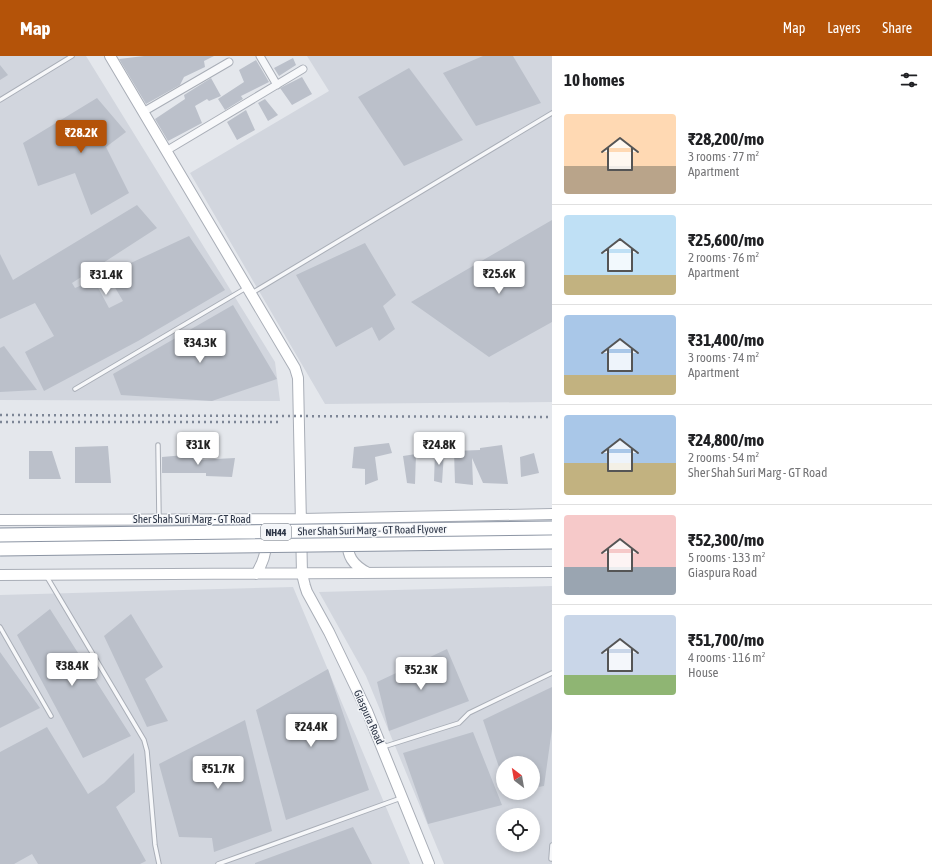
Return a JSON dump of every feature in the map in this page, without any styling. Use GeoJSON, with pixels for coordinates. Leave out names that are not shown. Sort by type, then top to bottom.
{"type":"FeatureCollection","features":[{"type":"Feature","properties":{"kind":"highway","name":"Sher Shah Suri Marg - GT Road Flyover"},"geometry":{"type":"LineString","coordinates":[[0,535],[552,528]]}},
{"type":"Feature","properties":{"kind":"highway","name":"Sher Shah Suri Marg - GT Road Flyover"},"geometry":{"type":"LineString","coordinates":[[0,549],[552,542]]}},
{"type":"Feature","properties":{"kind":"street","name":"Giaspura Road"},"geometry":{"type":"LineString","coordinates":[[110,56],[297,373],[302,519],[302,574],[304,586],[329,632],[364,704],[429,864]]}},
{"type":"Feature","properties":{"kind":"street"},"geometry":{"type":"LineString","coordinates":[[260,56],[277,84]]}},
{"type":"Feature","properties":{"kind":"street"},"geometry":{"type":"LineString","coordinates":[[143,112],[229,62]]}},
{"type":"Feature","properties":{"kind":"street"},"geometry":{"type":"LineString","coordinates":[[166,151],[303,69]]}},
{"type":"Feature","properties":{"kind":"street","name":"Sher Shah Suri Marg - GT Road"},"geometry":{"type":"LineString","coordinates":[[0,520],[302,519],[552,514]]}},
{"type":"Feature","properties":{"kind":"street"},"geometry":{"type":"LineString","coordinates":[[364,518],[355,525],[349,535],[347,547],[350,558],[358,567],[368,573]]}},
{"type":"Feature","properties":{"kind":"street"},"geometry":{"type":"LineString","coordinates":[[256,574],[265,556],[266,547],[264,532],[258,519]]}},
{"type":"Feature","properties":{"kind":"street"},"geometry":{"type":"LineString","coordinates":[[0,575],[552,572]]}},
{"type":"Feature","properties":{"kind":"lane"},"geometry":{"type":"LineString","coordinates":[[0,100],[72,56]]}},
{"type":"Feature","properties":{"kind":"lane"},"geometry":{"type":"LineString","coordinates":[[76,389],[552,113]]}},
{"type":"Feature","properties":{"kind":"lane"},"geometry":{"type":"LineString","coordinates":[[158,445],[159,520]]}},
{"type":"Feature","properties":{"kind":"lane"},"geometry":{"type":"LineString","coordinates":[[46,575],[144,740],[147,751],[155,845],[159,864]]}},
{"type":"Feature","properties":{"kind":"lane"},"geometry":{"type":"LineString","coordinates":[[0,627],[51,716]]}},
{"type":"Feature","properties":{"kind":"lane"},"geometry":{"type":"LineString","coordinates":[[382,747],[459,723],[469,713],[552,673]]}},
{"type":"Feature","properties":{"kind":"lane"},"geometry":{"type":"LineString","coordinates":[[218,864],[402,797]]}},
{"type":"Feature","properties":{"kind":"lane"},"geometry":{"type":"LineString","coordinates":[[551,859],[552,845]]}},
{"type":"Feature","properties":{"kind":"shaded area"},"geometry":{"type":"Polygon","coordinates":[[[0,56],[86,56],[275,362],[280,401],[0,400],[0,56]]]}},
{"type":"Feature","properties":{"kind":"shaded area"},"geometry":{"type":"Polygon","coordinates":[[[307,56],[552,56],[552,402],[325,404],[190,173],[329,91],[307,56]]]}},
{"type":"Feature","properties":{"kind":"shaded area"},"geometry":{"type":"Polygon","coordinates":[[[552,586],[552,864],[444,864],[366,676],[319,592],[552,586]]]}},
{"type":"Feature","properties":{"kind":"shaded area"},"geometry":{"type":"Polygon","coordinates":[[[293,587],[410,864],[0,864],[0,595],[293,587]]]}},
{"type":"Feature","properties":{"kind":"building"},"geometry":{"type":"Polygon","coordinates":[[[144,56],[214,56],[204,61],[205,67],[184,77],[180,85],[146,104],[119,59],[144,56]]]}},
{"type":"Feature","properties":{"kind":"building"},"geometry":{"type":"Polygon","coordinates":[[[483,56],[513,56],[541,103],[476,126],[443,73],[483,56]]]}},
{"type":"Feature","properties":{"kind":"building"},"geometry":{"type":"Polygon","coordinates":[[[293,58],[296,65],[279,76],[274,68],[293,58]]]}},
{"type":"Feature","properties":{"kind":"building"},"geometry":{"type":"Polygon","coordinates":[[[256,60],[269,82],[241,96],[243,99],[225,110],[218,99],[244,82],[239,70],[256,60]]]}},
{"type":"Feature","properties":{"kind":"building"},"geometry":{"type":"Polygon","coordinates":[[[0,65],[8,75],[0,80],[0,65]]]}},
{"type":"Feature","properties":{"kind":"building"},"geometry":{"type":"Polygon","coordinates":[[[409,68],[463,140],[404,166],[358,97],[409,68]]]}},
{"type":"Feature","properties":{"kind":"building"},"geometry":{"type":"Polygon","coordinates":[[[302,77],[312,94],[292,105],[280,88],[302,77]]]}},
{"type":"Feature","properties":{"kind":"building"},"geometry":{"type":"Polygon","coordinates":[[[211,78],[221,96],[209,101],[207,99],[195,106],[202,123],[168,141],[155,119],[185,99],[184,95],[211,78]]]}},
{"type":"Feature","properties":{"kind":"building"},"geometry":{"type":"Polygon","coordinates":[[[97,98],[126,132],[106,147],[129,193],[91,215],[75,173],[38,186],[23,143],[97,98]]]}},
{"type":"Feature","properties":{"kind":"building"},"geometry":{"type":"Polygon","coordinates":[[[265,99],[278,115],[268,121],[258,103],[265,99]]]}},
{"type":"Feature","properties":{"kind":"building"},"geometry":{"type":"Polygon","coordinates":[[[246,110],[255,130],[237,140],[227,122],[246,110]]]}},
{"type":"Feature","properties":{"kind":"building"},"geometry":{"type":"Polygon","coordinates":[[[137,205],[157,228],[72,283],[75,288],[94,280],[109,308],[123,301],[107,274],[189,236],[225,290],[138,341],[44,391],[25,352],[54,336],[35,303],[0,319],[0,254],[13,280],[137,205]]]}},
{"type":"Feature","properties":{"kind":"building"},"geometry":{"type":"Polygon","coordinates":[[[552,220],[552,322],[489,357],[411,302],[552,220]]]}},
{"type":"Feature","properties":{"kind":"building"},"geometry":{"type":"Polygon","coordinates":[[[365,243],[396,295],[383,306],[395,329],[379,341],[372,327],[336,347],[296,275],[365,243]]]}},
{"type":"Feature","properties":{"kind":"building"},"geometry":{"type":"Polygon","coordinates":[[[233,305],[277,379],[212,401],[121,395],[113,374],[233,305]]]}},
{"type":"Feature","properties":{"kind":"building"},"geometry":{"type":"Polygon","coordinates":[[[4,346],[37,390],[0,392],[0,348],[4,346]]]}},
{"type":"Feature","properties":{"kind":"building"},"geometry":{"type":"Polygon","coordinates":[[[389,443],[392,453],[375,457],[378,480],[365,485],[365,469],[352,468],[354,447],[389,443]]]}},
{"type":"Feature","properties":{"kind":"building"},"geometry":{"type":"Polygon","coordinates":[[[502,445],[508,484],[483,483],[472,458],[473,485],[455,483],[454,451],[480,450],[480,448],[502,445]]]}},
{"type":"Feature","properties":{"kind":"building"},"geometry":{"type":"Polygon","coordinates":[[[108,446],[111,483],[75,483],[75,447],[108,446]]]}},
{"type":"Feature","properties":{"kind":"building"},"geometry":{"type":"Polygon","coordinates":[[[29,451],[52,451],[61,479],[29,479],[29,451]]]}},
{"type":"Feature","properties":{"kind":"building"},"geometry":{"type":"Polygon","coordinates":[[[435,451],[444,452],[442,483],[434,481],[435,451]]]}},
{"type":"Feature","properties":{"kind":"building"},"geometry":{"type":"Polygon","coordinates":[[[534,453],[539,473],[521,477],[520,457],[534,453]]]}},
{"type":"Feature","properties":{"kind":"building"},"geometry":{"type":"Polygon","coordinates":[[[196,454],[196,460],[235,458],[232,477],[206,476],[206,473],[162,473],[162,457],[196,454]]]}},
{"type":"Feature","properties":{"kind":"building"},"geometry":{"type":"Polygon","coordinates":[[[416,454],[415,484],[407,483],[403,456],[416,454]]]}},
{"type":"Feature","properties":{"kind":"building"},"geometry":{"type":"Polygon","coordinates":[[[50,609],[131,736],[83,758],[17,635],[50,609]]]}},
{"type":"Feature","properties":{"kind":"building"},"geometry":{"type":"Polygon","coordinates":[[[131,614],[163,667],[145,679],[168,721],[147,727],[104,636],[131,614]]]}},
{"type":"Feature","properties":{"kind":"building"},"geometry":{"type":"Polygon","coordinates":[[[447,649],[469,701],[389,731],[377,682],[447,649]]]}},
{"type":"Feature","properties":{"kind":"building"},"geometry":{"type":"Polygon","coordinates":[[[0,652],[40,708],[0,728],[0,652]]]}},
{"type":"Feature","properties":{"kind":"building"},"geometry":{"type":"Polygon","coordinates":[[[328,669],[369,790],[286,820],[256,710],[328,669]]]}},
{"type":"Feature","properties":{"kind":"building"},"geometry":{"type":"Polygon","coordinates":[[[552,687],[552,729],[544,786],[540,787],[540,756],[496,756],[496,758],[483,720],[552,687]]]}},
{"type":"Feature","properties":{"kind":"building"},"geometry":{"type":"Polygon","coordinates":[[[245,720],[272,831],[214,852],[212,838],[179,837],[159,764],[245,720]]]}},
{"type":"Feature","properties":{"kind":"building"},"geometry":{"type":"Polygon","coordinates":[[[47,727],[88,794],[104,783],[134,753],[135,792],[116,807],[146,861],[140,864],[38,864],[32,854],[14,864],[0,864],[0,752],[47,727]]]}},
{"type":"Feature","properties":{"kind":"building"},"geometry":{"type":"Polygon","coordinates":[[[473,732],[496,790],[496,800],[500,800],[502,805],[428,824],[403,753],[473,732]]]}},
{"type":"Feature","properties":{"kind":"building"},"geometry":{"type":"Polygon","coordinates":[[[353,827],[372,864],[255,864],[255,863],[353,827]]]}},
{"type":"Feature","properties":{"kind":"railway"},"geometry":{"type":"LineString","coordinates":[[0,415],[552,417]]}},
{"type":"Feature","properties":{"kind":"railway"},"geometry":{"type":"LineString","coordinates":[[0,422],[282,422]]}}]}
